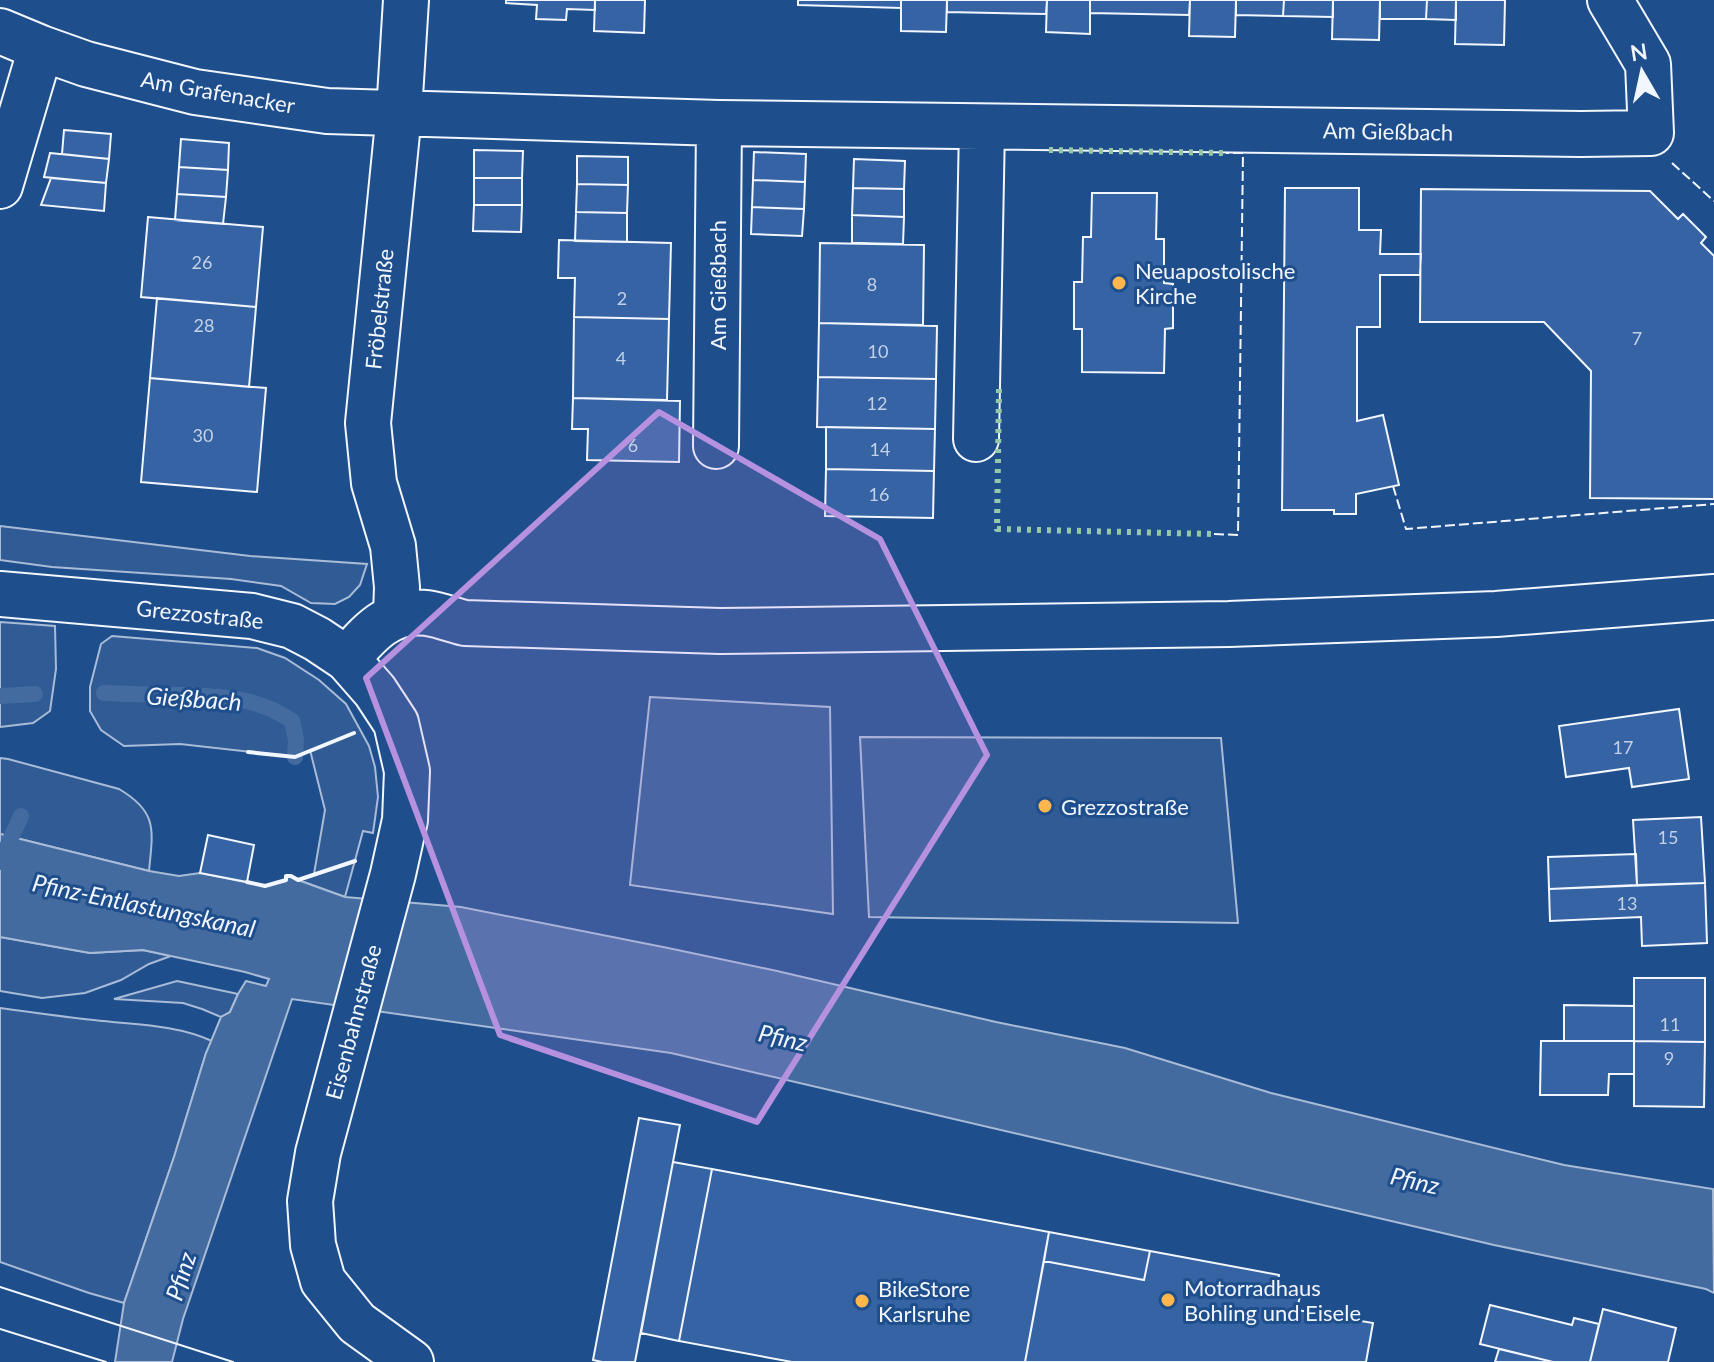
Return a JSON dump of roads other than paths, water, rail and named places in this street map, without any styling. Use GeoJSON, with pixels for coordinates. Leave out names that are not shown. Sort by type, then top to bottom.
{"type":"FeatureCollection","features":[{"type":"Feature","properties":{"kind":"street","name":"Fröbelstraße"},"geometry":{"type":"LineString","coordinates":[[396,615],[393,546],[374,483],[368,423],[399,113],[406,0]]}},
{"type":"Feature","properties":{"kind":"street","name":"Am Gießbach"},"geometry":{"type":"LineString","coordinates":[[399,113],[719,123],[1651,133],[1648,64],[1610,0]]}},
{"type":"Feature","properties":{"kind":"street","name":"Am Grafenacker"},"geometry":{"type":"LineString","coordinates":[[0,31],[86,64],[195,92],[327,111],[399,113]]}},
{"type":"Feature","properties":{"kind":"street"},"geometry":{"type":"LineString","coordinates":[[0,186],[41,48]]}},
{"type":"Feature","properties":{"kind":"street","name":"Am Gießbach"},"geometry":{"type":"LineString","coordinates":[[716,446],[719,123]]}},
{"type":"Feature","properties":{"kind":"street"},"geometry":{"type":"LineString","coordinates":[[976,439],[982,127]]}},
{"type":"Feature","properties":{"kind":"street","name":"Grezzostraße"},"geometry":{"type":"LineString","coordinates":[[0,594],[252,616],[292,626],[347,659]]}},
{"type":"Feature","properties":{"kind":"street"},"geometry":{"type":"LineString","coordinates":[[347,659],[369,633],[396,615],[426,612],[479,624],[720,631],[1229,624],[1496,614],[1714,597]]}},
{"type":"Feature","properties":{"kind":"street","name":"Eisenbahnstraße"},"geometry":{"type":"LineString","coordinates":[[347,659],[375,691],[396,723],[407,771],[405,820],[318,1153],[310,1201],[313,1245],[323,1281],[340,1303],[357,1323],[411,1362]]}},
{"type":"Feature","properties":{"kind":"water"},"geometry":{"type":"Polygon","coordinates":[[[0,834],[149,871],[179,876],[200,873],[265,886],[286,881],[286,876],[291,876],[345,897],[461,907],[668,948],[1125,1048],[1271,1093],[1564,1165],[1713,1189],[1714,1293],[1494,1245],[671,1053],[292,999],[183,1319],[172,1362],[115,1362],[124,1303],[206,1053],[221,1017],[230,1012],[246,981],[266,986],[269,979],[143,950],[90,953],[0,937],[0,834]]]}},
{"type":"Feature","properties":{"kind":"waterway","name":"Gießbach"},"geometry":{"type":"LineString","coordinates":[[104,693],[194,695],[252,702],[292,721],[296,740],[295,757]]}},
{"type":"Feature","properties":{"kind":"waterway","name":"Gießbach"},"geometry":{"type":"LineString","coordinates":[[0,696],[35,694]]}},
{"type":"Feature","properties":{"kind":"waterway"},"geometry":{"type":"LineString","coordinates":[[0,862],[21,816]]}},
{"type":"Feature","properties":{"kind":"tram line"},"geometry":{"type":"LineString","coordinates":[[0,1287],[233,1362]]}},
{"type":"Feature","properties":{"kind":"tram line"},"geometry":{"type":"LineString","coordinates":[[0,1329],[106,1362]]}},
{"type":"Feature","properties":{"kind":"place","name":"Neuapostolische Kirche"},"geometry":{"type":"Point","coordinates":[1119,283]}},
{"type":"Feature","properties":{"kind":"place","name":"Grezzostraße"},"geometry":{"type":"Point","coordinates":[1045,806]}},
{"type":"Feature","properties":{"kind":"place","name":"Motorradhaus Bohling und Eisele"},"geometry":{"type":"Point","coordinates":[1168,1300]}},
{"type":"Feature","properties":{"kind":"place","name":"BikeStore Karlsruhe"},"geometry":{"type":"Point","coordinates":[862,1301]}},
{"type":"Feature","properties":{"kind":"water label","name":"Pfinz-Entlastungskanal"},"geometry":{"type":"Point","coordinates":[144,905]}},
{"type":"Feature","properties":{"kind":"water label","name":"Pfinz"},"geometry":{"type":"Point","coordinates":[783,1037]}},
{"type":"Feature","properties":{"kind":"water label","name":"Pfinz"},"geometry":{"type":"Point","coordinates":[1415,1180]}},
{"type":"Feature","properties":{"kind":"water label","name":"Pfinz"},"geometry":{"type":"Point","coordinates":[180,1276]}}]}
